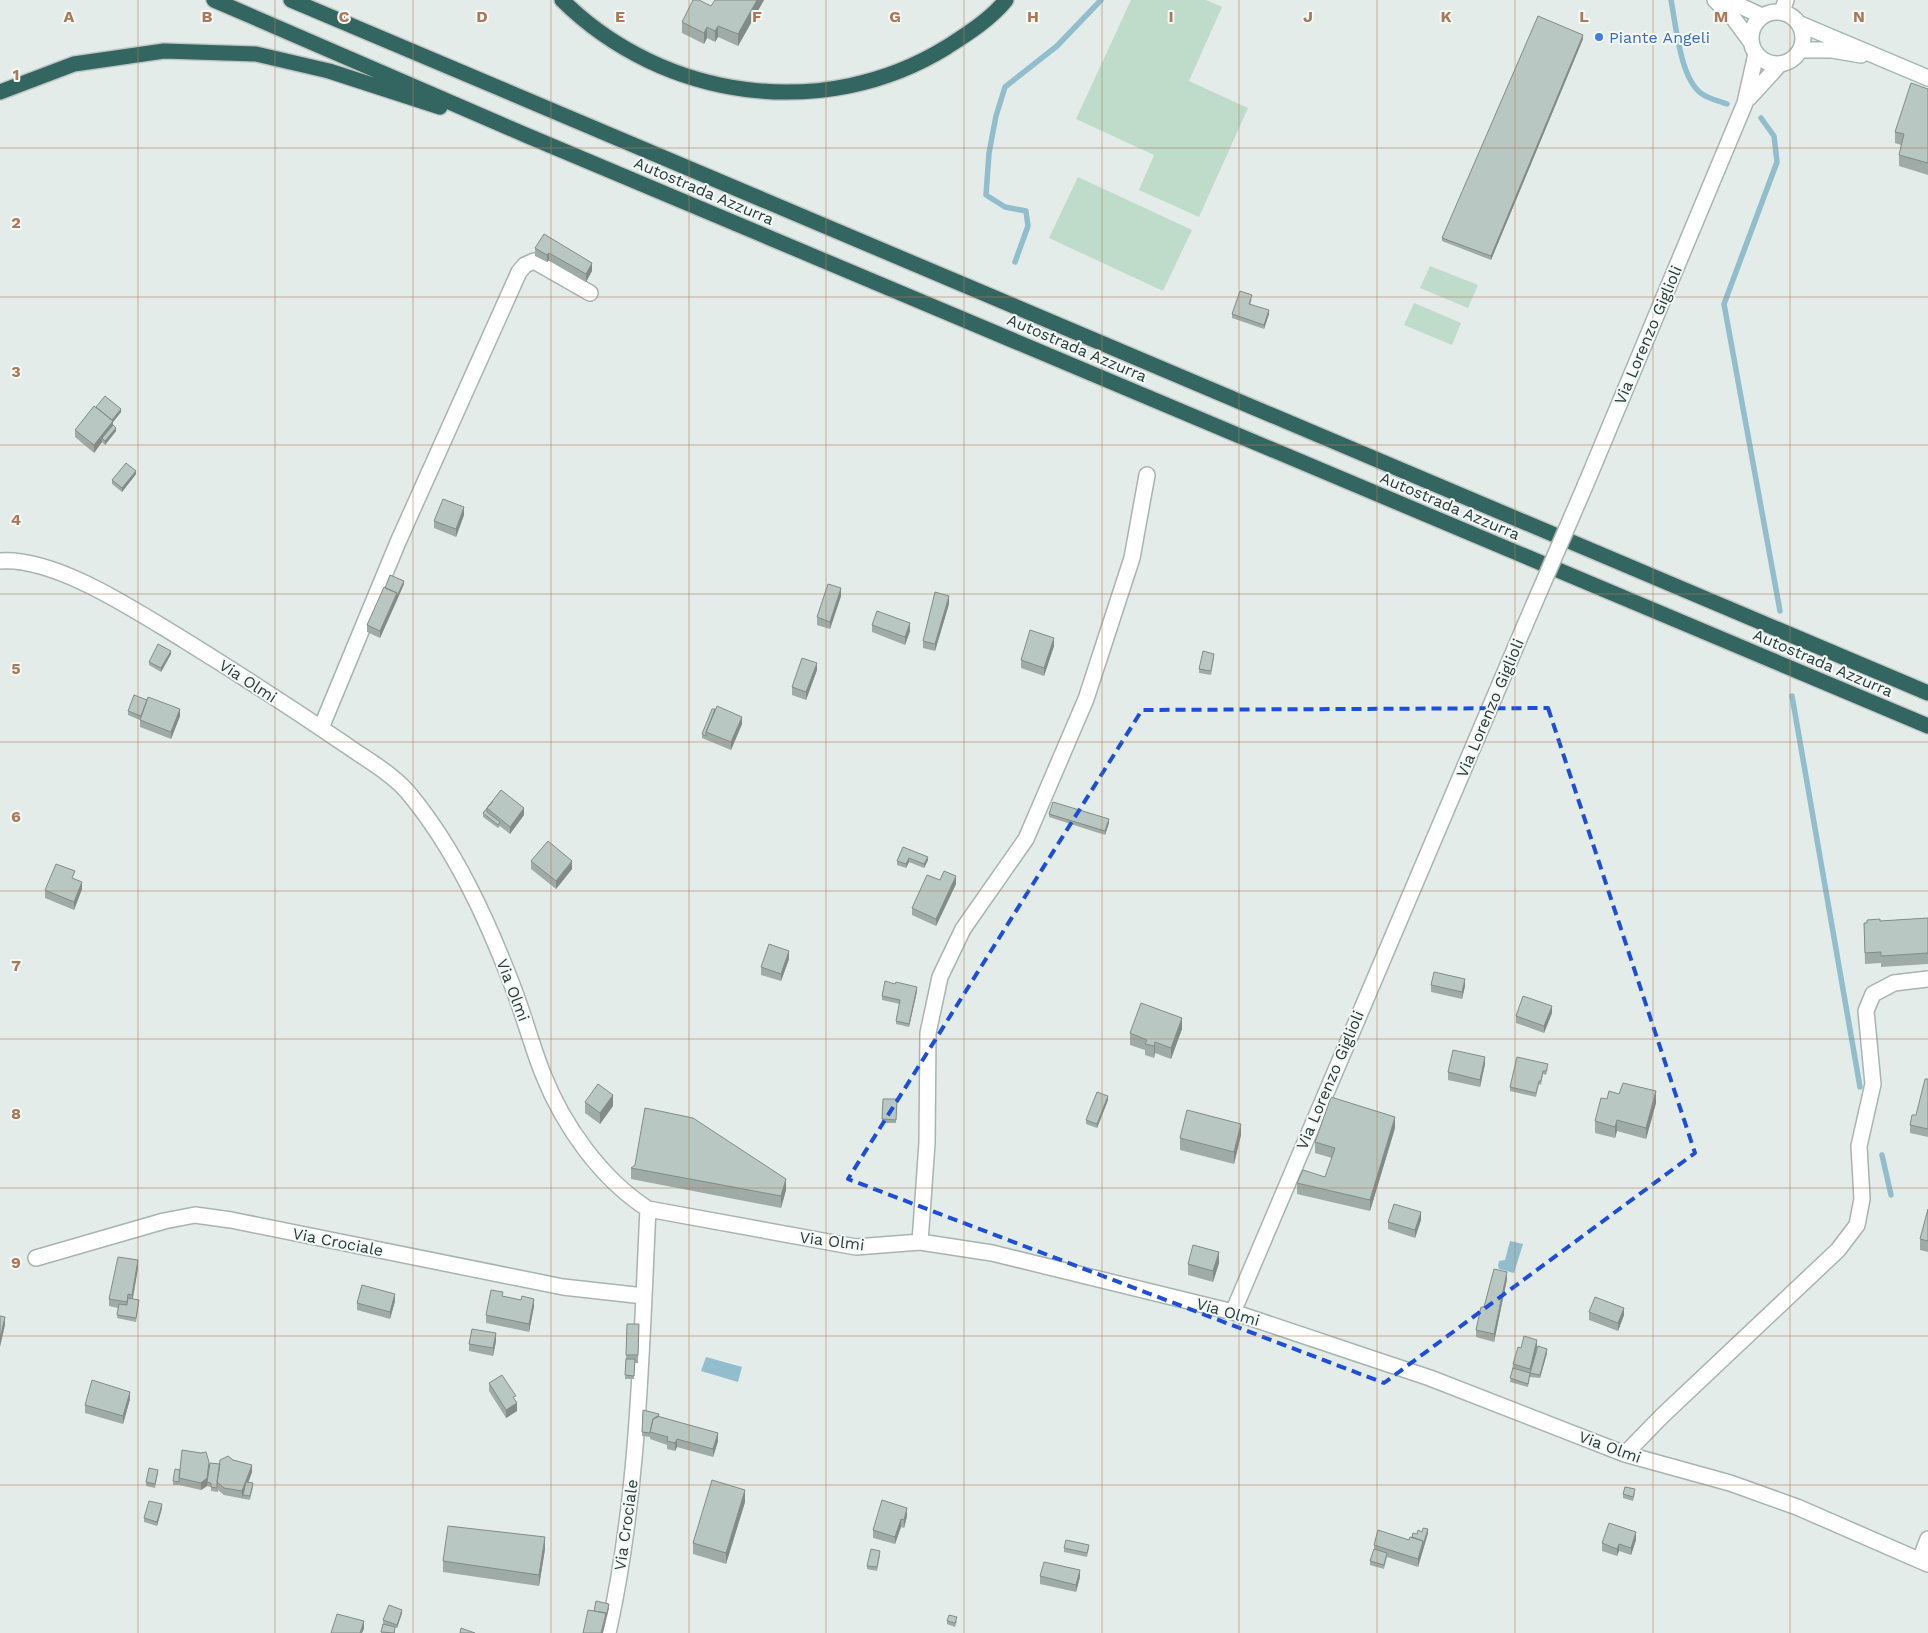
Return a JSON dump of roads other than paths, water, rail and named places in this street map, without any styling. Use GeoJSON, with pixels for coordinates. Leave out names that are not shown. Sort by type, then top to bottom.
{"type":"FeatureCollection","features":[{"type":"Feature","properties":{"kind":"highway","name":"Autostrada Azzurra"},"geometry":{"type":"LineString","coordinates":[[214,0],[528,136],[1928,726]]}},
{"type":"Feature","properties":{"kind":"highway","name":"Autostrada Azzurra"},"geometry":{"type":"LineString","coordinates":[[291,0],[1928,693]]}},
{"type":"Feature","properties":{"kind":"highway"},"geometry":{"type":"LineString","coordinates":[[562,0],[604,37],[633,55],[661,68],[722,86],[781,93],[842,88],[903,70],[954,43],[980,24],[1006,0]]}},
{"type":"Feature","properties":{"kind":"highway"},"geometry":{"type":"LineString","coordinates":[[0,92],[83,62],[164,51],[256,54],[329,71],[528,136]]}},
{"type":"Feature","properties":{"kind":"street"},"geometry":{"type":"LineString","coordinates":[[1715,0],[1734,19],[1763,60],[1780,64],[1788,62],[1801,50],[1804,37],[1800,24]]}},
{"type":"Feature","properties":{"kind":"street"},"geometry":{"type":"LineString","coordinates":[[1727,0],[1762,16]]}},
{"type":"Feature","properties":{"kind":"street"},"geometry":{"type":"LineString","coordinates":[[1754,48],[1753,27],[1762,16],[1784,6],[1789,14],[1800,24],[1928,78]]}},
{"type":"Feature","properties":{"kind":"street","name":"Via Lorenzo Giglioli"},"geometry":{"type":"LineString","coordinates":[[1233,1312],[1585,486],[1745,103],[1754,48]]}},
{"type":"Feature","properties":{"kind":"street"},"geometry":{"type":"LineString","coordinates":[[1801,50],[1832,50],[1880,58]]}},
{"type":"Feature","properties":{"kind":"street","name":"Via Lorenzo Giglioli"},"geometry":{"type":"LineString","coordinates":[[1745,103],[1780,64]]}},
{"type":"Feature","properties":{"kind":"street"},"geometry":{"type":"LineString","coordinates":[[320,728],[398,542],[519,272],[525,264],[534,261],[590,293]]}},
{"type":"Feature","properties":{"kind":"street"},"geometry":{"type":"LineString","coordinates":[[920,1242],[926,1143],[928,1033],[940,977],[963,929],[1026,839],[1086,699],[1132,558],[1147,475]]}},
{"type":"Feature","properties":{"kind":"street","name":"Via Olmi"},"geometry":{"type":"LineString","coordinates":[[0,561],[18,560],[46,567],[115,598],[234,671],[320,728],[410,794],[437,834],[482,912],[512,983],[544,1075],[557,1104],[592,1158],[630,1197],[648,1209],[856,1247],[920,1242],[992,1253],[1233,1312],[1430,1378],[1625,1454],[1738,1486],[1797,1507],[1924,1562]]}},
{"type":"Feature","properties":{"kind":"street"},"geometry":{"type":"LineString","coordinates":[[1625,1454],[1662,1416],[1838,1250],[1857,1225],[1862,1199],[1859,1146],[1873,1084],[1866,1010],[1873,994],[1894,982],[1928,979]]}},
{"type":"Feature","properties":{"kind":"street","name":"Via Crociale"},"geometry":{"type":"LineString","coordinates":[[608,1633],[618,1590],[622,1549],[631,1500],[641,1382],[648,1209]]}},
{"type":"Feature","properties":{"kind":"street","name":"Via Crociale"},"geometry":{"type":"LineString","coordinates":[[36,1258],[164,1221],[195,1215],[240,1222],[563,1287],[644,1296]]}},
{"type":"Feature","properties":{"kind":"street"},"geometry":{"type":"LineString","coordinates":[[1924,1562],[1928,1539]]}},
{"type":"Feature","properties":{"kind":"water"},"geometry":{"type":"Polygon","coordinates":[[[1510,1241],[1523,1244],[1514,1273],[1499,1269],[1498,1266],[1499,1261],[1505,1260],[1510,1241]]]}},
{"type":"Feature","properties":{"kind":"water"},"geometry":{"type":"Polygon","coordinates":[[[706,1357],[742,1367],[738,1382],[701,1371],[706,1357]]]}},
{"type":"Feature","properties":{"kind":"waterway"},"geometry":{"type":"LineString","coordinates":[[1015,262],[1028,226],[1026,211],[1005,207],[986,195],[989,153],[996,116],[1005,87],[1057,46],[1101,0]]}},
{"type":"Feature","properties":{"kind":"waterway"},"geometry":{"type":"LineString","coordinates":[[1671,0],[1680,51],[1689,76],[1695,87],[1702,94],[1727,104]]}},
{"type":"Feature","properties":{"kind":"waterway"},"geometry":{"type":"LineString","coordinates":[[1761,118],[1774,136],[1777,162],[1724,304],[1780,611]]}},
{"type":"Feature","properties":{"kind":"waterway"},"geometry":{"type":"LineString","coordinates":[[1792,696],[1860,1087]]}},
{"type":"Feature","properties":{"kind":"waterway"},"geometry":{"type":"LineString","coordinates":[[1882,1155],[1891,1195]]}},
{"type":"Feature","properties":{"kind":"place","name":"Piante Angeli"},"geometry":{"type":"Point","coordinates":[1599,37]}}]}
